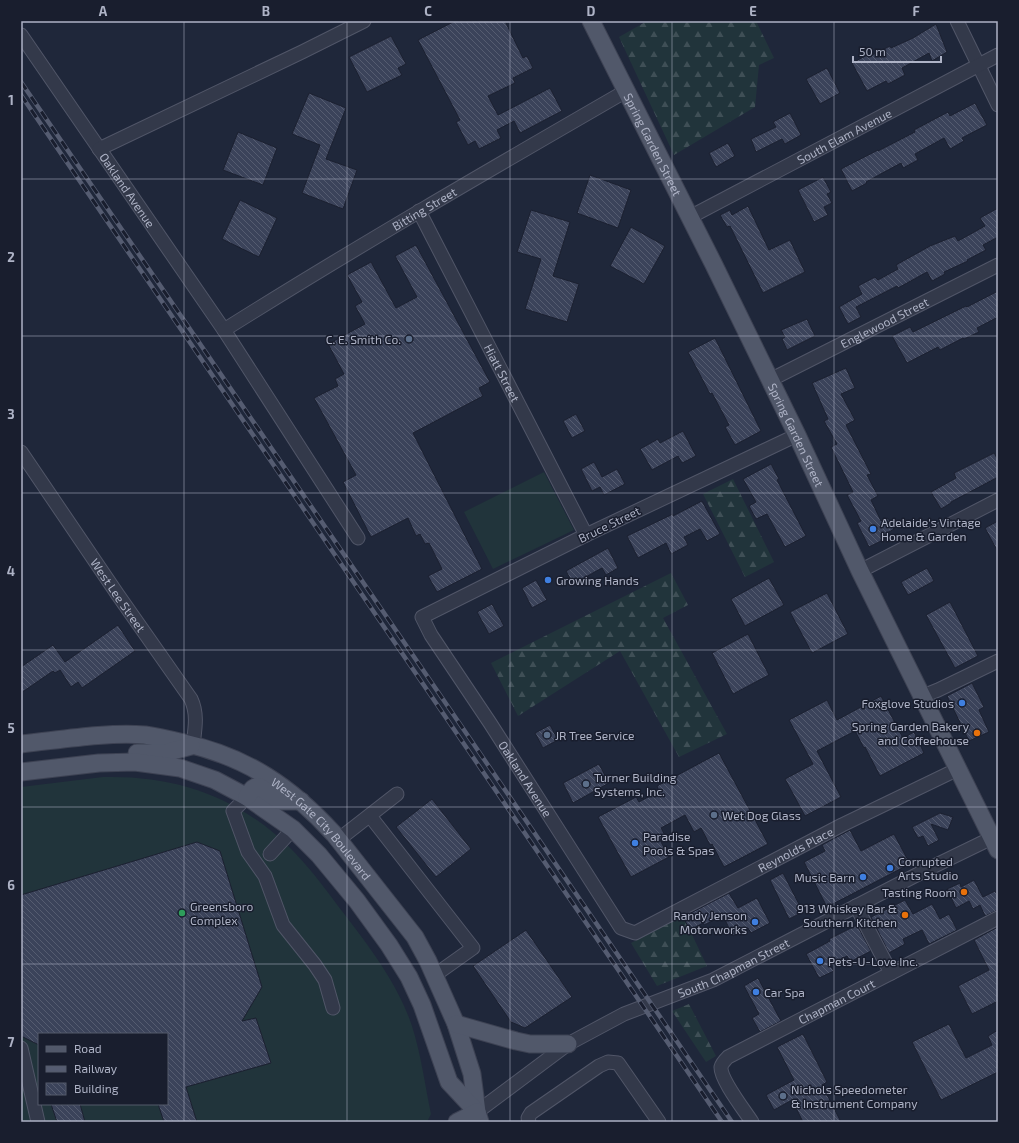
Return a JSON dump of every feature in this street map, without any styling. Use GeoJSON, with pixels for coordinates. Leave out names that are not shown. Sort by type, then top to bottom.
{"type":"FeatureCollection","features":[{"type":"Feature","properties":{"kind":"main road","name":"Spring Garden Street"},"geometry":{"type":"LineString","coordinates":[[591,21],[690,217],[797,435],[860,570],[958,769],[996,841]]}},
{"type":"Feature","properties":{"kind":"main road","name":"West Gate City Boulevard"},"geometry":{"type":"LineString","coordinates":[[21,744],[112,735],[144,735],[194,745],[229,756],[252,767],[283,787],[320,820],[338,840],[415,937],[435,975],[456,1024],[472,1074],[474,1119]]}},
{"type":"Feature","properties":{"kind":"main road"},"geometry":{"type":"LineString","coordinates":[[21,756],[32,754],[47,748],[58,740]]}},
{"type":"Feature","properties":{"kind":"main road"},"geometry":{"type":"LineString","coordinates":[[99,763],[138,753],[165,753],[194,745]]}},
{"type":"Feature","properties":{"kind":"main road","name":"West Gate City Boulevard"},"geometry":{"type":"LineString","coordinates":[[21,772],[99,763],[135,762],[180,768],[215,780],[247,797],[293,829],[324,861],[357,901],[389,945],[409,977],[419,998],[449,1082],[474,1119]]}},
{"type":"Feature","properties":{"kind":"main road"},"geometry":{"type":"LineString","coordinates":[[247,797],[253,788],[257,786],[280,801],[300,802]]}},
{"type":"Feature","properties":{"kind":"main road"},"geometry":{"type":"LineString","coordinates":[[456,1024],[530,1044],[568,1044]]}},
{"type":"Feature","properties":{"kind":"main road"},"geometry":{"type":"LineString","coordinates":[[457,1122],[474,1119]]}},
{"type":"Feature","properties":{"kind":"street"},"geometry":{"type":"LineString","coordinates":[[99,149],[364,21]]}},
{"type":"Feature","properties":{"kind":"street"},"geometry":{"type":"LineString","coordinates":[[957,21],[998,105]]}},
{"type":"Feature","properties":{"kind":"street","name":"Oakland Avenue"},"geometry":{"type":"LineString","coordinates":[[21,35],[224,330],[358,538]]}},
{"type":"Feature","properties":{"kind":"street","name":"South Elam Avenue"},"geometry":{"type":"LineString","coordinates":[[690,217],[998,55]]}},
{"type":"Feature","properties":{"kind":"street","name":"Bitting Street"},"geometry":{"type":"LineString","coordinates":[[224,330],[420,211],[626,91]]}},
{"type":"Feature","properties":{"kind":"street","name":"Hiatt Street"},"geometry":{"type":"LineString","coordinates":[[420,211],[586,535]]}},
{"type":"Feature","properties":{"kind":"street","name":"Englewood Street"},"geometry":{"type":"LineString","coordinates":[[770,380],[998,265]]}},
{"type":"Feature","properties":{"kind":"street","name":"Bruce Street"},"geometry":{"type":"LineString","coordinates":[[422,617],[586,535],[797,435]]}},
{"type":"Feature","properties":{"kind":"street","name":"West Lee Street"},"geometry":{"type":"LineString","coordinates":[[21,452],[191,699],[195,708],[196,716],[194,745]]}},
{"type":"Feature","properties":{"kind":"street"},"geometry":{"type":"LineString","coordinates":[[860,570],[998,500]]}},
{"type":"Feature","properties":{"kind":"street","name":"Oakland Avenue"},"geometry":{"type":"LineString","coordinates":[[422,617],[431,635],[474,699],[621,928],[635,933]]}},
{"type":"Feature","properties":{"kind":"street"},"geometry":{"type":"LineString","coordinates":[[923,696],[998,661]]}},
{"type":"Feature","properties":{"kind":"street","name":"Reynolds Place"},"geometry":{"type":"LineString","coordinates":[[635,933],[842,825],[958,769]]}},
{"type":"Feature","properties":{"kind":"street"},"geometry":{"type":"LineString","coordinates":[[338,840],[397,794]]}},
{"type":"Feature","properties":{"kind":"street"},"geometry":{"type":"LineString","coordinates":[[247,797],[234,811],[248,852],[265,876],[283,925],[325,980],[333,1008]]}},
{"type":"Feature","properties":{"kind":"street"},"geometry":{"type":"LineString","coordinates":[[370,816],[473,948],[435,975]]}},
{"type":"Feature","properties":{"kind":"street"},"geometry":{"type":"LineString","coordinates":[[270,854],[293,829]]}},
{"type":"Feature","properties":{"kind":"street","name":"South Chapman Street"},"geometry":{"type":"LineString","coordinates":[[474,1119],[568,1044],[624,1014],[713,980],[856,906],[996,841]]}},
{"type":"Feature","properties":{"kind":"street"},"geometry":{"type":"LineString","coordinates":[[856,906],[891,973]]}},
{"type":"Feature","properties":{"kind":"street","name":"Chapman Court"},"geometry":{"type":"LineString","coordinates":[[752,1122],[725,1081],[721,1067],[728,1057],[998,918]]}},
{"type":"Feature","properties":{"kind":"street"},"geometry":{"type":"LineString","coordinates":[[21,1048],[38,1122]]}},
{"type":"Feature","properties":{"kind":"street"},"geometry":{"type":"LineString","coordinates":[[529,1122],[528,1118],[531,1113],[608,1062],[618,1063],[659,1122]]}},
{"type":"Feature","properties":{"kind":"green space"},"geometry":{"type":"Polygon","coordinates":[[[647,21],[756,21],[774,58],[759,65],[755,107],[674,155],[619,37],[647,21]]]}},
{"type":"Feature","properties":{"kind":"green space"},"geometry":{"type":"Polygon","coordinates":[[[544,472],[574,530],[493,569],[464,512],[544,472]]]}},
{"type":"Feature","properties":{"kind":"green space"},"geometry":{"type":"Polygon","coordinates":[[[733,479],[774,562],[745,577],[703,494],[733,479]]]}},
{"type":"Feature","properties":{"kind":"green space"},"geometry":{"type":"Polygon","coordinates":[[[671,573],[688,605],[663,618],[727,734],[679,757],[620,651],[518,716],[491,663],[671,573]]]}},
{"type":"Feature","properties":{"kind":"green space","name":"Greensboro Complex"},"geometry":{"type":"Polygon","coordinates":[[[103,777],[131,777],[157,780],[208,794],[231,804],[254,818],[276,835],[303,861],[374,954],[392,981],[412,1026],[431,1114],[427,1122],[21,1122],[21,787],[103,777]]]}},
{"type":"Feature","properties":{"kind":"green space"},"geometry":{"type":"Polygon","coordinates":[[[683,916],[707,966],[657,986],[631,943],[683,916]]]}},
{"type":"Feature","properties":{"kind":"green space"},"geometry":{"type":"Polygon","coordinates":[[[689,1004],[716,1056],[706,1062],[672,1011],[689,1004]]]}},
{"type":"Feature","properties":{"kind":"building"},"geometry":{"type":"Polygon","coordinates":[[[455,21],[505,21],[523,58],[527,56],[533,68],[513,78],[515,83],[488,96],[498,115],[550,88],[562,111],[520,133],[514,121],[497,130],[501,138],[479,149],[475,141],[468,145],[456,122],[460,120],[418,40],[455,21]]]}},
{"type":"Feature","properties":{"kind":"building"},"geometry":{"type":"Polygon","coordinates":[[[936,24],[947,52],[932,61],[929,53],[902,68],[905,75],[888,84],[886,81],[867,91],[852,63],[867,55],[868,57],[890,46],[891,48],[913,38],[936,24]]]}},
{"type":"Feature","properties":{"kind":"building"},"geometry":{"type":"Polygon","coordinates":[[[391,36],[406,64],[398,68],[402,75],[367,92],[349,57],[391,36]]]}},
{"type":"Feature","properties":{"kind":"building"},"geometry":{"type":"Polygon","coordinates":[[[827,68],[840,93],[820,104],[806,79],[827,68]]]}},
{"type":"Feature","properties":{"kind":"building"},"geometry":{"type":"Polygon","coordinates":[[[309,93],[346,108],[326,159],[357,170],[343,209],[302,193],[320,145],[292,134],[309,93]]]}},
{"type":"Feature","properties":{"kind":"building"},"geometry":{"type":"Polygon","coordinates":[[[975,103],[987,125],[962,138],[964,141],[950,149],[944,138],[915,154],[918,160],[903,168],[901,163],[852,191],[841,169],[915,132],[914,130],[948,112],[950,116],[975,103]]]}},
{"type":"Feature","properties":{"kind":"building"},"geometry":{"type":"Polygon","coordinates":[[[790,113],[801,135],[785,144],[782,139],[756,152],[751,139],[776,127],[773,122],[790,113]]]}},
{"type":"Feature","properties":{"kind":"building"},"geometry":{"type":"Polygon","coordinates":[[[238,132],[277,148],[263,185],[223,170],[238,132]]]}},
{"type":"Feature","properties":{"kind":"building"},"geometry":{"type":"Polygon","coordinates":[[[728,143],[735,156],[716,167],[709,153],[728,143]]]}},
{"type":"Feature","properties":{"kind":"building"},"geometry":{"type":"Polygon","coordinates":[[[590,175],[631,190],[618,228],[577,213],[590,175]]]}},
{"type":"Feature","properties":{"kind":"building"},"geometry":{"type":"Polygon","coordinates":[[[823,177],[831,192],[827,194],[832,203],[824,207],[828,215],[814,222],[798,190],[823,177]]]}},
{"type":"Feature","properties":{"kind":"building"},"geometry":{"type":"Polygon","coordinates":[[[240,200],[277,218],[259,257],[222,239],[240,200]]]}},
{"type":"Feature","properties":{"kind":"building"},"geometry":{"type":"Polygon","coordinates":[[[748,206],[769,250],[790,240],[805,272],[763,293],[730,226],[727,227],[720,215],[730,210],[732,215],[748,206]]]}},
{"type":"Feature","properties":{"kind":"building"},"geometry":{"type":"Polygon","coordinates":[[[998,208],[998,237],[983,245],[986,250],[967,260],[968,261],[944,272],[945,274],[932,281],[927,272],[898,288],[897,286],[856,307],[861,317],[848,324],[839,307],[862,294],[858,286],[875,277],[878,280],[898,269],[896,265],[930,246],[955,236],[958,241],[985,226],[980,218],[998,208]]]}},
{"type":"Feature","properties":{"kind":"building"},"geometry":{"type":"Polygon","coordinates":[[[531,210],[570,222],[553,276],[579,284],[567,322],[525,309],[541,259],[517,252],[531,210]]]}},
{"type":"Feature","properties":{"kind":"building"},"geometry":{"type":"Polygon","coordinates":[[[631,227],[665,246],[644,284],[610,266],[631,227]]]}},
{"type":"Feature","properties":{"kind":"building"},"geometry":{"type":"Polygon","coordinates":[[[416,245],[490,382],[479,388],[483,396],[413,433],[482,569],[437,592],[428,576],[442,569],[429,543],[425,544],[420,534],[416,536],[408,518],[371,537],[343,482],[356,475],[314,398],[338,386],[335,379],[344,374],[328,344],[365,324],[355,306],[362,302],[347,275],[371,262],[396,308],[417,297],[395,256],[416,245]]]}},
{"type":"Feature","properties":{"kind":"building"},"geometry":{"type":"Polygon","coordinates":[[[998,291],[998,317],[977,328],[979,332],[964,339],[963,338],[940,350],[938,347],[907,363],[892,336],[910,327],[913,332],[998,291]]]}},
{"type":"Feature","properties":{"kind":"building"},"geometry":{"type":"Polygon","coordinates":[[[807,319],[815,336],[787,350],[782,339],[785,337],[781,330],[807,319]]]}},
{"type":"Feature","properties":{"kind":"building"},"geometry":{"type":"Polygon","coordinates":[[[715,338],[761,431],[735,445],[725,427],[729,425],[712,393],[710,394],[688,352],[715,338]]]}},
{"type":"Feature","properties":{"kind":"building"},"geometry":{"type":"Polygon","coordinates":[[[846,368],[855,388],[841,394],[855,420],[846,425],[871,474],[867,475],[878,496],[871,500],[881,521],[888,518],[894,529],[882,538],[883,540],[869,547],[857,523],[861,521],[847,495],[853,492],[831,447],[837,444],[824,421],[828,419],[812,383],[846,368]]]}},
{"type":"Feature","properties":{"kind":"building"},"geometry":{"type":"Polygon","coordinates":[[[576,414],[585,431],[572,438],[563,421],[576,414]]]}},
{"type":"Feature","properties":{"kind":"building"},"geometry":{"type":"Polygon","coordinates":[[[683,431],[696,456],[682,463],[678,456],[652,470],[640,449],[658,439],[660,443],[683,431]]]}},
{"type":"Feature","properties":{"kind":"building"},"geometry":{"type":"Polygon","coordinates":[[[994,453],[998,460],[998,477],[951,502],[941,509],[931,492],[956,478],[954,473],[994,453]]]}},
{"type":"Feature","properties":{"kind":"building"},"geometry":{"type":"Polygon","coordinates":[[[594,462],[602,477],[617,469],[625,484],[604,495],[600,487],[592,491],[581,469],[594,462]]]}},
{"type":"Feature","properties":{"kind":"building"},"geometry":{"type":"Polygon","coordinates":[[[771,464],[779,479],[777,480],[806,536],[785,547],[767,514],[756,519],[749,506],[756,502],[743,479],[771,464]]]}},
{"type":"Feature","properties":{"kind":"building"},"geometry":{"type":"Polygon","coordinates":[[[702,501],[720,534],[707,541],[700,529],[684,537],[688,545],[671,554],[666,543],[638,558],[627,536],[673,514],[673,516],[702,501]]]}},
{"type":"Feature","properties":{"kind":"building"},"geometry":{"type":"Polygon","coordinates":[[[998,521],[998,552],[985,528],[998,521]]]}},
{"type":"Feature","properties":{"kind":"building"},"geometry":{"type":"Polygon","coordinates":[[[608,548],[618,568],[606,575],[602,568],[573,584],[566,571],[608,548]]]}},
{"type":"Feature","properties":{"kind":"building"},"geometry":{"type":"Polygon","coordinates":[[[927,568],[934,581],[908,595],[901,582],[927,568]]]}},
{"type":"Feature","properties":{"kind":"building"},"geometry":{"type":"Polygon","coordinates":[[[769,578],[784,605],[745,626],[731,599],[769,578]]]}},
{"type":"Feature","properties":{"kind":"building"},"geometry":{"type":"Polygon","coordinates":[[[536,580],[547,600],[532,608],[522,588],[536,580]]]}},
{"type":"Feature","properties":{"kind":"building"},"geometry":{"type":"Polygon","coordinates":[[[827,593],[848,634],[812,653],[790,612],[827,593]]]}},
{"type":"Feature","properties":{"kind":"building"},"geometry":{"type":"Polygon","coordinates":[[[950,602],[978,656],[955,668],[926,615],[950,602]]]}},
{"type":"Feature","properties":{"kind":"building"},"geometry":{"type":"Polygon","coordinates":[[[492,604],[504,626],[489,634],[477,612],[492,604]]]}},
{"type":"Feature","properties":{"kind":"building"},"geometry":{"type":"Polygon","coordinates":[[[118,625],[135,651],[82,688],[78,682],[71,687],[60,670],[55,673],[53,671],[21,693],[21,667],[53,645],[65,662],[118,625]]]}},
{"type":"Feature","properties":{"kind":"building"},"geometry":{"type":"Polygon","coordinates":[[[748,634],[769,675],[733,694],[712,653],[748,634]]]}},
{"type":"Feature","properties":{"kind":"building"},"geometry":{"type":"Polygon","coordinates":[[[972,683],[984,707],[979,710],[989,732],[969,741],[947,696],[972,683]]]}},
{"type":"Feature","properties":{"kind":"building"},"geometry":{"type":"Polygon","coordinates":[[[881,696],[903,738],[914,732],[924,753],[880,776],[855,731],[817,751],[841,797],[805,816],[785,779],[813,764],[789,720],[827,700],[837,720],[881,696]]]}},
{"type":"Feature","properties":{"kind":"building"},"geometry":{"type":"Polygon","coordinates":[[[550,725],[558,740],[543,748],[535,733],[550,725]]]}},
{"type":"Feature","properties":{"kind":"building"},"geometry":{"type":"Polygon","coordinates":[[[719,753],[768,844],[724,867],[712,844],[710,845],[701,828],[694,832],[685,815],[661,828],[666,837],[660,840],[669,857],[631,877],[598,817],[636,797],[639,802],[659,791],[657,786],[719,753]]]}},
{"type":"Feature","properties":{"kind":"building"},"geometry":{"type":"Polygon","coordinates":[[[599,764],[609,783],[573,803],[563,783],[599,764]]]}},
{"type":"Feature","properties":{"kind":"building"},"geometry":{"type":"Polygon","coordinates":[[[432,799],[471,849],[436,877],[396,827],[432,799]]]}},
{"type":"Feature","properties":{"kind":"building"},"geometry":{"type":"Polygon","coordinates":[[[940,813],[953,817],[948,830],[931,824],[939,840],[928,846],[923,836],[918,838],[912,827],[940,813]]]}},
{"type":"Feature","properties":{"kind":"building"},"geometry":{"type":"Polygon","coordinates":[[[850,830],[861,851],[894,834],[910,864],[827,907],[804,862],[825,851],[822,845],[850,830]]]}},
{"type":"Feature","properties":{"kind":"building"},"geometry":{"type":"Polygon","coordinates":[[[197,842],[220,851],[262,987],[242,1021],[256,1018],[271,1063],[186,1087],[197,1122],[164,1122],[158,1105],[168,1105],[168,1033],[38,1033],[38,1044],[21,1036],[21,895],[197,842]]]}},
{"type":"Feature","properties":{"kind":"building"},"geometry":{"type":"Polygon","coordinates":[[[783,873],[803,912],[789,919],[770,880],[783,873]]]}},
{"type":"Feature","properties":{"kind":"building"},"geometry":{"type":"Polygon","coordinates":[[[974,880],[983,897],[995,891],[998,896],[998,910],[985,916],[980,905],[973,909],[969,901],[956,908],[947,889],[960,883],[961,887],[974,880]]]}},
{"type":"Feature","properties":{"kind":"building"},"geometry":{"type":"Polygon","coordinates":[[[729,893],[738,908],[757,898],[770,923],[751,933],[748,928],[733,936],[723,916],[704,925],[703,923],[690,930],[683,917],[729,893]]]}},
{"type":"Feature","properties":{"kind":"building"},"geometry":{"type":"Polygon","coordinates":[[[905,900],[913,914],[932,904],[940,919],[949,914],[957,930],[929,944],[922,930],[903,939],[905,944],[889,953],[871,917],[905,900]]]}},
{"type":"Feature","properties":{"kind":"building"},"geometry":{"type":"Polygon","coordinates":[[[857,925],[871,951],[850,962],[847,956],[830,965],[834,971],[819,978],[806,954],[830,941],[829,939],[857,925]]]}},
{"type":"Feature","properties":{"kind":"building"},"geometry":{"type":"Polygon","coordinates":[[[998,927],[998,1001],[972,1014],[958,986],[989,970],[974,940],[998,927]]]}},
{"type":"Feature","properties":{"kind":"building"},"geometry":{"type":"Polygon","coordinates":[[[526,930],[572,997],[525,1028],[511,1022],[473,966],[526,930]]]}},
{"type":"Feature","properties":{"kind":"building"},"geometry":{"type":"Polygon","coordinates":[[[758,978],[781,1021],[760,1032],[752,1018],[759,1014],[744,986],[758,978]]]}},
{"type":"Feature","properties":{"kind":"building"},"geometry":{"type":"Polygon","coordinates":[[[949,1024],[966,1058],[992,1045],[988,1036],[998,1030],[998,1072],[941,1100],[912,1042],[949,1024]]]}},
{"type":"Feature","properties":{"kind":"building"},"geometry":{"type":"Polygon","coordinates":[[[803,1034],[827,1082],[822,1085],[841,1122],[803,1122],[792,1100],[774,1110],[766,1095],[794,1080],[777,1047],[803,1034]]]}},
{"type":"Feature","properties":{"kind":"building"},"geometry":{"type":"Polygon","coordinates":[[[51,1105],[80,1105],[85,1122],[57,1122],[51,1105]]]}},
{"type":"Feature","properties":{"kind":"railway"},"geometry":{"type":"LineString","coordinates":[[21,82],[732,1122]]}},
{"type":"Feature","properties":{"kind":"railway"},"geometry":{"type":"LineString","coordinates":[[21,95],[722,1122]]}},
{"type":"Feature","properties":{"kind":"place","name":"C. E. Smith Co."},"geometry":{"type":"Point","coordinates":[409,339]}},
{"type":"Feature","properties":{"kind":"place","name":"Adelaide's Vintage Home & Garden"},"geometry":{"type":"Point","coordinates":[873,529]}},
{"type":"Feature","properties":{"kind":"place","name":"Growing Hands"},"geometry":{"type":"Point","coordinates":[548,580]}},
{"type":"Feature","properties":{"kind":"place","name":"Foxglove Studios"},"geometry":{"type":"Point","coordinates":[962,703]}},
{"type":"Feature","properties":{"kind":"place","name":"Spring Garden Bakery and Coffeehouse"},"geometry":{"type":"Point","coordinates":[977,733]}},
{"type":"Feature","properties":{"kind":"place","name":"JR Tree Service"},"geometry":{"type":"Point","coordinates":[547,735]}},
{"type":"Feature","properties":{"kind":"place","name":"Turner Building Systems, Inc."},"geometry":{"type":"Point","coordinates":[586,784]}},
{"type":"Feature","properties":{"kind":"place","name":"Wet Dog Glass"},"geometry":{"type":"Point","coordinates":[714,815]}},
{"type":"Feature","properties":{"kind":"place","name":"Paradise Pools & Spas"},"geometry":{"type":"Point","coordinates":[635,843]}},
{"type":"Feature","properties":{"kind":"place","name":"Corrupted Arts Studio"},"geometry":{"type":"Point","coordinates":[890,868]}},
{"type":"Feature","properties":{"kind":"place","name":"Music Barn"},"geometry":{"type":"Point","coordinates":[863,877]}},
{"type":"Feature","properties":{"kind":"place","name":"Tasting Room"},"geometry":{"type":"Point","coordinates":[964,892]}},
{"type":"Feature","properties":{"kind":"place","name":"Greensboro Complex"},"geometry":{"type":"Point","coordinates":[182,913]}},
{"type":"Feature","properties":{"kind":"place","name":"913 Whiskey Bar & Southern Kitchen"},"geometry":{"type":"Point","coordinates":[905,915]}},
{"type":"Feature","properties":{"kind":"place","name":"Randy Jenson Motorworks"},"geometry":{"type":"Point","coordinates":[755,922]}},
{"type":"Feature","properties":{"kind":"place","name":"Pets-U-Love Inc."},"geometry":{"type":"Point","coordinates":[820,961]}},
{"type":"Feature","properties":{"kind":"place","name":"Car Spa"},"geometry":{"type":"Point","coordinates":[756,992]}},
{"type":"Feature","properties":{"kind":"place","name":"Nichols Speedometer & Instrument Company"},"geometry":{"type":"Point","coordinates":[783,1096]}}]}
